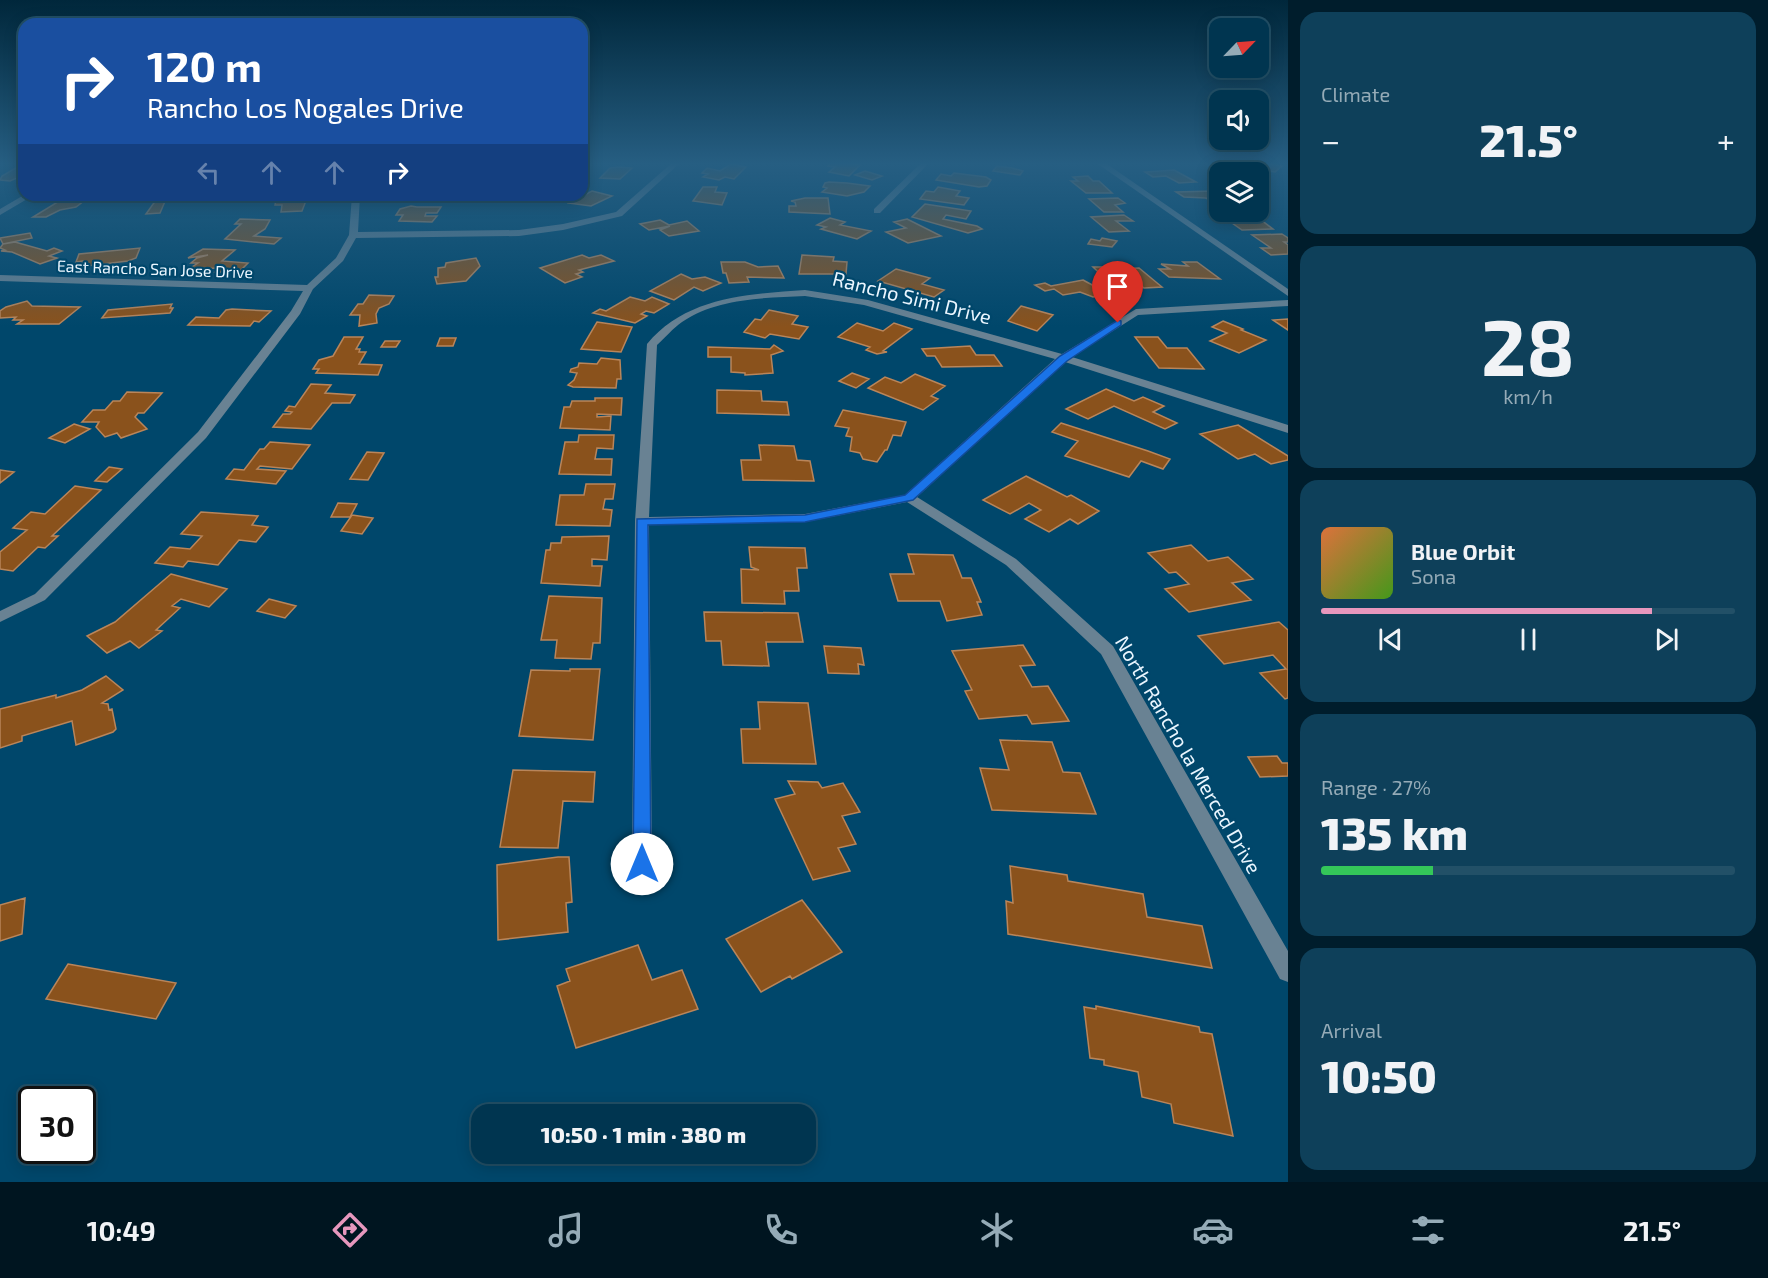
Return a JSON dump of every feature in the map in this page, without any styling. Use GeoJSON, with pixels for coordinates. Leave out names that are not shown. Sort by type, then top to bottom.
{"type":"FeatureCollection","features":[{"type":"Feature","properties":{"kind":"street"},"geometry":{"type":"LineString","coordinates":[[0,616],[40,597],[202,435],[296,312],[309,288],[340,259],[353,235],[354,217]]}},
{"type":"Feature","properties":{"kind":"street"},"geometry":{"type":"LineString","coordinates":[[353,235],[519,233],[563,227],[606,217]]}},
{"type":"Feature","properties":{"kind":"street"},"geometry":{"type":"LineString","coordinates":[[1178,217],[1288,293]]}},
{"type":"Feature","properties":{"kind":"street","name":"East Rancho San Jose Drive"},"geometry":{"type":"LineString","coordinates":[[0,279],[309,288]]}},
{"type":"Feature","properties":{"kind":"street","name":"Rancho Simi Drive"},"geometry":{"type":"LineString","coordinates":[[642,864],[642,521],[652,344],[678,320],[713,304],[756,296],[805,293],[865,302],[1064,358],[1288,429]]}},
{"type":"Feature","properties":{"kind":"street"},"geometry":{"type":"LineString","coordinates":[[642,521],[805,518],[909,498],[1064,358],[1136,312],[1288,303]]}},
{"type":"Feature","properties":{"kind":"street","name":"North Rancho la Merced Drive"},"geometry":{"type":"LineString","coordinates":[[909,498],[1011,562],[1107,650],[1288,972]]}},
{"type":"Feature","properties":{"kind":"building"},"geometry":{"type":"Polygon","coordinates":[[[402,217],[436,217],[432,222],[399,221],[402,217]]]}},
{"type":"Feature","properties":{"kind":"building"},"geometry":{"type":"Polygon","coordinates":[[[913,217],[944,217],[943,219],[982,229],[968,233],[913,217]]]}},
{"type":"Feature","properties":{"kind":"building"},"geometry":{"type":"Polygon","coordinates":[[[1091,217],[1127,217],[1133,221],[1116,221],[1129,231],[1109,232],[1091,217]]]}},
{"type":"Feature","properties":{"kind":"building"},"geometry":{"type":"Polygon","coordinates":[[[830,218],[845,222],[840,225],[871,231],[857,239],[821,229],[826,227],[817,225],[830,218]]]}},
{"type":"Feature","properties":{"kind":"building"},"geometry":{"type":"Polygon","coordinates":[[[240,219],[270,220],[265,229],[254,236],[281,238],[274,244],[225,239],[241,224],[235,224],[240,219]]]}},
{"type":"Feature","properties":{"kind":"building"},"geometry":{"type":"Polygon","coordinates":[[[907,219],[941,236],[908,243],[886,232],[906,228],[894,222],[907,219]]]}},
{"type":"Feature","properties":{"kind":"building"},"geometry":{"type":"Polygon","coordinates":[[[660,220],[669,225],[687,221],[699,231],[669,236],[660,230],[670,226],[649,230],[640,224],[660,220]]]}},
{"type":"Feature","properties":{"kind":"building"},"geometry":{"type":"Polygon","coordinates":[[[1236,222],[1264,222],[1273,229],[1242,230],[1232,223],[1238,223],[1236,222]]]}},
{"type":"Feature","properties":{"kind":"building"},"geometry":{"type":"Polygon","coordinates":[[[30,233],[32,238],[3,244],[0,238],[30,233]]]}},
{"type":"Feature","properties":{"kind":"building"},"geometry":{"type":"Polygon","coordinates":[[[1282,234],[1288,238],[1288,242],[1284,242],[1288,245],[1288,254],[1271,255],[1261,248],[1271,248],[1252,235],[1282,234]]]}},
{"type":"Feature","properties":{"kind":"building"},"geometry":{"type":"Polygon","coordinates":[[[1102,238],[1117,241],[1112,247],[1088,244],[1091,239],[1100,241],[1102,238]]]}},
{"type":"Feature","properties":{"kind":"building"},"geometry":{"type":"Polygon","coordinates":[[[15,242],[47,251],[54,248],[62,251],[49,256],[57,258],[40,264],[12,252],[1,251],[5,250],[0,248],[3,244],[15,242]]]}},
{"type":"Feature","properties":{"kind":"building"},"geometry":{"type":"Polygon","coordinates":[[[140,248],[136,258],[128,261],[86,266],[81,266],[83,261],[76,262],[79,254],[140,248]]]}},
{"type":"Feature","properties":{"kind":"building"},"geometry":{"type":"Polygon","coordinates":[[[203,249],[235,250],[222,261],[248,263],[239,272],[215,272],[218,268],[189,269],[198,263],[191,263],[197,258],[208,255],[188,258],[203,249]]]}},
{"type":"Feature","properties":{"kind":"building"},"geometry":{"type":"Polygon","coordinates":[[[582,255],[589,258],[601,255],[614,261],[579,270],[583,272],[576,274],[582,277],[565,283],[540,268],[582,255]]]}},
{"type":"Feature","properties":{"kind":"building"},"geometry":{"type":"Polygon","coordinates":[[[802,255],[834,257],[833,261],[847,262],[846,274],[799,274],[802,255]]]}},
{"type":"Feature","properties":{"kind":"building"},"geometry":{"type":"Polygon","coordinates":[[[476,258],[480,266],[466,281],[437,284],[435,277],[438,277],[438,268],[445,267],[446,263],[476,258]]]}},
{"type":"Feature","properties":{"kind":"building"},"geometry":{"type":"Polygon","coordinates":[[[721,262],[745,262],[758,267],[778,266],[784,278],[747,277],[749,282],[729,283],[726,273],[723,273],[721,262]]]}},
{"type":"Feature","properties":{"kind":"building"},"geometry":{"type":"Polygon","coordinates":[[[1183,262],[1197,262],[1220,279],[1169,277],[1159,269],[1170,269],[1161,264],[1188,266],[1183,262]]]}},
{"type":"Feature","properties":{"kind":"building"},"geometry":{"type":"Polygon","coordinates":[[[1093,267],[1108,267],[1114,272],[1120,272],[1117,269],[1139,268],[1162,287],[1144,288],[1132,281],[1109,282],[1093,267]]]}},
{"type":"Feature","properties":{"kind":"building"},"geometry":{"type":"Polygon","coordinates":[[[896,269],[930,278],[922,284],[944,290],[934,297],[878,281],[896,269]]]}},
{"type":"Feature","properties":{"kind":"building"},"geometry":{"type":"Polygon","coordinates":[[[681,274],[692,279],[705,277],[721,283],[703,291],[694,287],[674,300],[650,291],[681,274]]]}},
{"type":"Feature","properties":{"kind":"building"},"geometry":{"type":"Polygon","coordinates":[[[1083,280],[1109,294],[1093,297],[1080,292],[1063,295],[1054,289],[1045,291],[1035,285],[1045,283],[1051,286],[1083,280]]]}},
{"type":"Feature","properties":{"kind":"building"},"geometry":{"type":"Polygon","coordinates":[[[369,295],[394,296],[389,304],[379,308],[376,314],[377,323],[359,326],[360,315],[350,315],[358,304],[363,304],[369,295]]]}},
{"type":"Feature","properties":{"kind":"building"},"geometry":{"type":"Polygon","coordinates":[[[630,297],[645,301],[652,297],[669,304],[654,313],[646,311],[641,314],[647,316],[635,323],[593,313],[600,309],[606,311],[630,297]]]}},
{"type":"Feature","properties":{"kind":"building"},"geometry":{"type":"Polygon","coordinates":[[[27,301],[32,306],[80,307],[59,324],[17,324],[23,320],[13,320],[16,317],[0,318],[0,311],[6,307],[27,301]]]}},
{"type":"Feature","properties":{"kind":"building"},"geometry":{"type":"Polygon","coordinates":[[[172,304],[170,308],[173,308],[170,313],[102,318],[108,310],[172,304]]]}},
{"type":"Feature","properties":{"kind":"building"},"geometry":{"type":"Polygon","coordinates":[[[1021,306],[1053,315],[1037,331],[1008,321],[1021,306]]]}},
{"type":"Feature","properties":{"kind":"building"},"geometry":{"type":"Polygon","coordinates":[[[226,310],[271,311],[259,322],[254,321],[250,326],[188,325],[196,317],[219,318],[226,310]]]}},
{"type":"Feature","properties":{"kind":"building"},"geometry":{"type":"Polygon","coordinates":[[[769,310],[798,316],[792,324],[808,327],[799,339],[770,334],[765,338],[744,332],[755,319],[761,320],[769,310]]]}},
{"type":"Feature","properties":{"kind":"building"},"geometry":{"type":"Polygon","coordinates":[[[1288,319],[1288,330],[1273,320],[1288,319]]]}},
{"type":"Feature","properties":{"kind":"building"},"geometry":{"type":"Polygon","coordinates":[[[1223,321],[1266,340],[1239,353],[1210,341],[1227,333],[1212,327],[1223,321]]]}},
{"type":"Feature","properties":{"kind":"building"},"geometry":{"type":"Polygon","coordinates":[[[597,322],[632,327],[621,352],[581,349],[597,322]]]}},
{"type":"Feature","properties":{"kind":"building"},"geometry":{"type":"Polygon","coordinates":[[[857,323],[883,331],[894,323],[912,329],[883,351],[887,352],[877,354],[866,350],[870,347],[838,337],[857,323]]]}},
{"type":"Feature","properties":{"kind":"building"},"geometry":{"type":"Polygon","coordinates":[[[344,337],[363,337],[356,349],[360,349],[359,352],[366,352],[359,364],[382,365],[378,375],[316,373],[319,369],[313,369],[319,360],[333,356],[344,337]]]}},
{"type":"Feature","properties":{"kind":"building"},"geometry":{"type":"Polygon","coordinates":[[[1135,337],[1158,337],[1167,348],[1187,348],[1204,369],[1159,368],[1135,337]]]}},
{"type":"Feature","properties":{"kind":"building"},"geometry":{"type":"Polygon","coordinates":[[[440,338],[456,338],[453,346],[437,346],[440,338]]]}},
{"type":"Feature","properties":{"kind":"building"},"geometry":{"type":"Polygon","coordinates":[[[385,341],[400,341],[396,347],[381,347],[385,341]]]}},
{"type":"Feature","properties":{"kind":"building"},"geometry":{"type":"Polygon","coordinates":[[[774,345],[783,351],[771,355],[773,373],[745,375],[745,373],[731,372],[731,357],[708,357],[708,347],[770,349],[774,345]]]}},
{"type":"Feature","properties":{"kind":"building"},"geometry":{"type":"Polygon","coordinates":[[[970,346],[976,355],[994,355],[1002,366],[942,367],[935,356],[927,356],[922,349],[970,346]]]}},
{"type":"Feature","properties":{"kind":"building"},"geometry":{"type":"Polygon","coordinates":[[[601,358],[620,360],[621,379],[617,379],[616,388],[568,385],[577,373],[570,372],[571,369],[578,367],[579,363],[597,364],[601,358]]]}},
{"type":"Feature","properties":{"kind":"building"},"geometry":{"type":"Polygon","coordinates":[[[852,373],[869,379],[856,388],[839,381],[852,373]]]}},
{"type":"Feature","properties":{"kind":"building"},"geometry":{"type":"Polygon","coordinates":[[[915,374],[945,386],[931,396],[938,399],[923,410],[868,388],[885,377],[901,383],[915,374]]]}},
{"type":"Feature","properties":{"kind":"building"},"geometry":{"type":"Polygon","coordinates":[[[311,384],[331,385],[325,393],[355,395],[350,403],[332,403],[311,429],[273,427],[283,414],[292,412],[285,411],[289,406],[295,407],[311,384]]]}},
{"type":"Feature","properties":{"kind":"building"},"geometry":{"type":"Polygon","coordinates":[[[1106,389],[1134,401],[1143,397],[1164,406],[1153,412],[1177,423],[1165,429],[1114,406],[1088,419],[1066,409],[1106,389]]]}},
{"type":"Feature","properties":{"kind":"building"},"geometry":{"type":"Polygon","coordinates":[[[717,390],[761,391],[762,401],[787,402],[789,415],[717,413],[717,390]]]}},
{"type":"Feature","properties":{"kind":"building"},"geometry":{"type":"Polygon","coordinates":[[[127,392],[162,393],[144,413],[138,413],[135,417],[147,429],[121,438],[117,433],[105,437],[96,427],[99,422],[82,422],[93,410],[105,410],[113,401],[120,401],[127,392]]]}},
{"type":"Feature","properties":{"kind":"building"},"geometry":{"type":"Polygon","coordinates":[[[595,398],[622,398],[621,415],[597,414],[597,417],[611,416],[610,430],[560,428],[564,407],[570,407],[572,401],[595,401],[595,398]]]}},
{"type":"Feature","properties":{"kind":"building"},"geometry":{"type":"Polygon","coordinates":[[[843,410],[906,422],[901,436],[893,435],[887,450],[877,462],[863,459],[860,453],[850,451],[852,437],[846,436],[849,428],[835,426],[843,410]]]}},
{"type":"Feature","properties":{"kind":"building"},"geometry":{"type":"Polygon","coordinates":[[[1061,423],[1170,459],[1163,469],[1141,461],[1129,477],[1065,456],[1078,441],[1052,432],[1061,423]]]}},
{"type":"Feature","properties":{"kind":"building"},"geometry":{"type":"Polygon","coordinates":[[[74,424],[90,429],[65,443],[49,438],[74,424]]]}},
{"type":"Feature","properties":{"kind":"building"},"geometry":{"type":"Polygon","coordinates":[[[1238,425],[1288,456],[1288,460],[1271,464],[1255,454],[1238,459],[1200,434],[1238,425]]]}},
{"type":"Feature","properties":{"kind":"building"},"geometry":{"type":"Polygon","coordinates":[[[579,435],[614,435],[613,449],[597,448],[595,459],[612,459],[611,475],[559,474],[565,442],[578,442],[579,435]]]}},
{"type":"Feature","properties":{"kind":"building"},"geometry":{"type":"Polygon","coordinates":[[[270,442],[310,445],[292,469],[260,466],[257,469],[286,471],[276,484],[226,479],[234,469],[244,470],[260,449],[264,449],[270,442]]]}},
{"type":"Feature","properties":{"kind":"building"},"geometry":{"type":"Polygon","coordinates":[[[759,445],[794,446],[797,460],[810,461],[814,481],[743,480],[741,460],[761,460],[759,445]]]}},
{"type":"Feature","properties":{"kind":"building"},"geometry":{"type":"Polygon","coordinates":[[[367,452],[384,453],[368,480],[350,479],[367,452]]]}},
{"type":"Feature","properties":{"kind":"building"},"geometry":{"type":"Polygon","coordinates":[[[109,467],[122,469],[107,482],[95,481],[109,467]]]}},
{"type":"Feature","properties":{"kind":"building"},"geometry":{"type":"Polygon","coordinates":[[[0,470],[14,472],[0,483],[0,470]]]}},
{"type":"Feature","properties":{"kind":"building"},"geometry":{"type":"Polygon","coordinates":[[[1026,476],[1067,497],[1071,495],[1099,511],[1078,524],[1070,519],[1049,532],[1025,519],[1041,510],[1029,503],[1010,514],[983,500],[1026,476]]]}},
{"type":"Feature","properties":{"kind":"building"},"geometry":{"type":"Polygon","coordinates":[[[586,484],[615,484],[613,499],[605,499],[603,509],[612,510],[610,526],[556,525],[560,495],[584,495],[586,484]]]}},
{"type":"Feature","properties":{"kind":"building"},"geometry":{"type":"Polygon","coordinates":[[[75,486],[101,490],[52,536],[58,536],[45,548],[38,547],[13,571],[0,569],[0,552],[27,530],[13,528],[31,512],[45,514],[75,486]]]}},
{"type":"Feature","properties":{"kind":"building"},"geometry":{"type":"Polygon","coordinates":[[[338,503],[357,504],[350,517],[331,517],[338,503]]]}},
{"type":"Feature","properties":{"kind":"building"},"geometry":{"type":"Polygon","coordinates":[[[201,512],[258,516],[252,525],[268,527],[256,542],[239,540],[218,565],[188,561],[183,567],[155,563],[170,547],[190,549],[202,536],[181,534],[201,512]]]}},
{"type":"Feature","properties":{"kind":"building"},"geometry":{"type":"Polygon","coordinates":[[[352,515],[373,518],[362,534],[341,531],[352,515]]]}},
{"type":"Feature","properties":{"kind":"building"},"geometry":{"type":"Polygon","coordinates":[[[609,536],[607,560],[592,559],[592,566],[602,566],[600,586],[541,583],[546,550],[550,550],[551,543],[561,543],[562,537],[609,536]]]}},
{"type":"Feature","properties":{"kind":"building"},"geometry":{"type":"Polygon","coordinates":[[[1191,545],[1208,561],[1228,557],[1253,579],[1232,583],[1251,600],[1189,612],[1165,589],[1189,584],[1176,572],[1169,573],[1148,553],[1191,545]]]}},
{"type":"Feature","properties":{"kind":"building"},"geometry":{"type":"Polygon","coordinates":[[[749,547],[805,548],[807,568],[797,568],[799,591],[784,591],[785,604],[742,603],[741,569],[759,570],[751,567],[749,547]]]}},
{"type":"Feature","properties":{"kind":"building"},"geometry":{"type":"Polygon","coordinates":[[[908,554],[953,555],[962,578],[971,578],[981,602],[977,602],[982,615],[947,621],[940,601],[898,601],[890,574],[914,574],[908,554]]]}},
{"type":"Feature","properties":{"kind":"building"},"geometry":{"type":"Polygon","coordinates":[[[171,574],[227,589],[209,607],[181,599],[172,606],[180,608],[156,630],[162,631],[139,648],[130,641],[107,653],[87,636],[115,622],[171,574]]]}},
{"type":"Feature","properties":{"kind":"building"},"geometry":{"type":"Polygon","coordinates":[[[549,596],[602,598],[600,643],[593,643],[591,659],[555,658],[557,640],[541,640],[549,596]]]}},
{"type":"Feature","properties":{"kind":"building"},"geometry":{"type":"Polygon","coordinates":[[[269,599],[296,606],[285,618],[257,611],[269,599]]]}},
{"type":"Feature","properties":{"kind":"building"},"geometry":{"type":"Polygon","coordinates":[[[704,612],[798,613],[803,642],[766,642],[769,666],[723,665],[721,641],[706,641],[704,612]]]}},
{"type":"Feature","properties":{"kind":"building"},"geometry":{"type":"Polygon","coordinates":[[[1279,622],[1288,630],[1288,698],[1285,699],[1260,673],[1286,669],[1273,655],[1224,664],[1198,636],[1279,622]]]}},
{"type":"Feature","properties":{"kind":"building"},"geometry":{"type":"Polygon","coordinates":[[[1023,645],[1035,665],[1020,666],[1032,687],[1048,686],[1069,721],[1032,724],[1027,715],[979,719],[965,691],[972,690],[952,651],[1023,645]]]}},
{"type":"Feature","properties":{"kind":"building"},"geometry":{"type":"Polygon","coordinates":[[[824,646],[861,648],[864,665],[858,664],[859,674],[828,673],[824,646]]]}},
{"type":"Feature","properties":{"kind":"building"},"geometry":{"type":"Polygon","coordinates":[[[570,669],[600,669],[593,740],[519,736],[531,670],[570,671],[570,669]]]}},
{"type":"Feature","properties":{"kind":"building"},"geometry":{"type":"Polygon","coordinates":[[[106,676],[123,690],[102,703],[108,704],[109,710],[112,709],[116,729],[113,732],[76,745],[72,721],[22,736],[22,741],[0,748],[0,709],[56,695],[56,698],[82,690],[106,676]]]}},
{"type":"Feature","properties":{"kind":"building"},"geometry":{"type":"Polygon","coordinates":[[[758,702],[808,703],[816,764],[743,763],[741,729],[760,729],[758,702]]]}},
{"type":"Feature","properties":{"kind":"building"},"geometry":{"type":"Polygon","coordinates":[[[1000,740],[1052,742],[1063,772],[1080,773],[1096,814],[992,810],[980,768],[1009,770],[1000,740]]]}},
{"type":"Feature","properties":{"kind":"building"},"geometry":{"type":"Polygon","coordinates":[[[1277,756],[1282,763],[1288,763],[1288,776],[1260,777],[1248,757],[1277,756]]]}},
{"type":"Feature","properties":{"kind":"building"},"geometry":{"type":"Polygon","coordinates":[[[513,770],[595,772],[593,802],[563,801],[558,848],[500,847],[513,770]]]}},
{"type":"Feature","properties":{"kind":"building"},"geometry":{"type":"Polygon","coordinates":[[[788,781],[818,782],[822,788],[843,783],[860,812],[842,816],[856,844],[838,848],[850,871],[813,880],[775,799],[795,794],[788,781]]]}},
{"type":"Feature","properties":{"kind":"building"},"geometry":{"type":"Polygon","coordinates":[[[569,857],[572,902],[566,903],[568,932],[498,940],[497,865],[569,857]]]}},
{"type":"Feature","properties":{"kind":"building"},"geometry":{"type":"Polygon","coordinates":[[[1010,866],[1067,875],[1068,881],[1143,894],[1147,917],[1202,926],[1212,968],[1008,934],[1006,901],[1013,903],[1010,866]]]}},
{"type":"Feature","properties":{"kind":"building"},"geometry":{"type":"Polygon","coordinates":[[[25,898],[22,934],[0,941],[0,905],[25,898]]]}},
{"type":"Feature","properties":{"kind":"building"},"geometry":{"type":"Polygon","coordinates":[[[802,900],[842,952],[792,979],[790,976],[761,992],[726,939],[802,900]]]}},
{"type":"Feature","properties":{"kind":"building"},"geometry":{"type":"Polygon","coordinates":[[[638,945],[652,980],[682,970],[698,1009],[576,1048],[557,986],[570,981],[566,969],[638,945]]]}},
{"type":"Feature","properties":{"kind":"building"},"geometry":{"type":"Polygon","coordinates":[[[68,964],[176,983],[156,1019],[46,999],[68,964]]]}},
{"type":"Feature","properties":{"kind":"building"},"geometry":{"type":"Polygon","coordinates":[[[1096,1006],[1199,1027],[1200,1032],[1212,1034],[1233,1136],[1174,1123],[1171,1104],[1142,1097],[1138,1072],[1104,1065],[1104,1060],[1090,1058],[1084,1007],[1096,1009],[1096,1006]]]}},
{"type":"Feature","properties":{"kind":"route"},"geometry":{"type":"LineString","coordinates":[[642,864],[642,521],[805,518],[909,498],[1064,358],[1118,323]]}}]}
